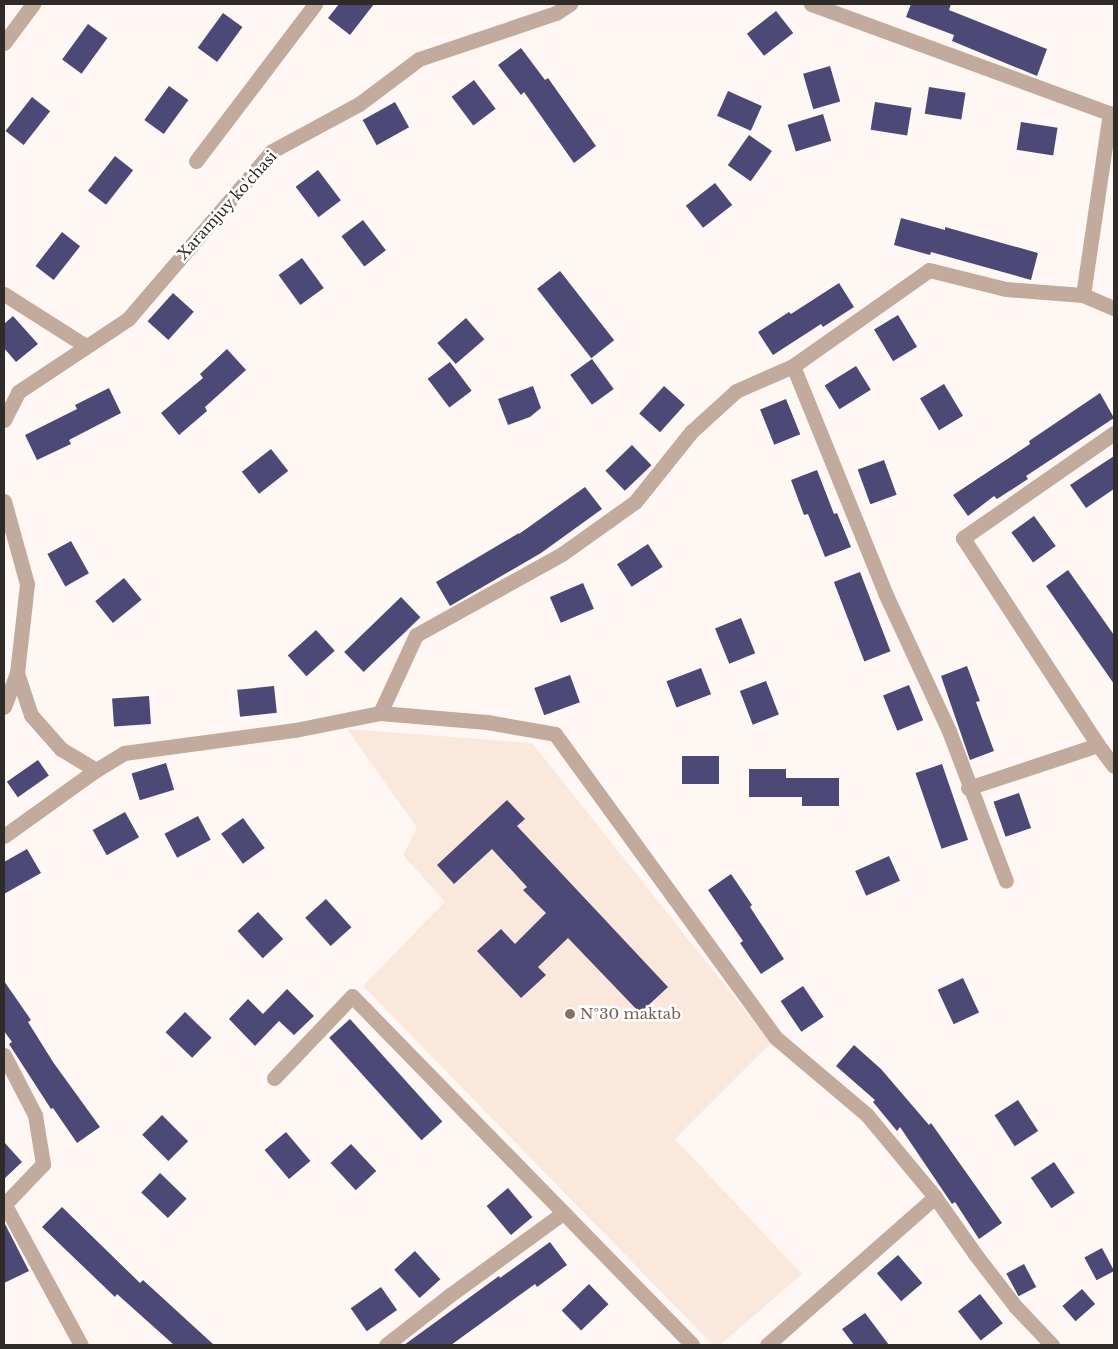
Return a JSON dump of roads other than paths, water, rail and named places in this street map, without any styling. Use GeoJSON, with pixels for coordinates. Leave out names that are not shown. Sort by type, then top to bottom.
{"type":"FeatureCollection","features":[{"type":"Feature","properties":{"kind":"street"},"geometry":{"type":"LineString","coordinates":[[4,43],[34,4]]}},
{"type":"Feature","properties":{"kind":"street"},"geometry":{"type":"LineString","coordinates":[[196,161],[315,4]]}},
{"type":"Feature","properties":{"kind":"street","name":"Xaramjuy ko'chasi"},"geometry":{"type":"LineString","coordinates":[[4,420],[18,392],[128,319],[272,151],[359,104],[419,59],[556,12],[570,4]]}},
{"type":"Feature","properties":{"kind":"street"},"geometry":{"type":"LineString","coordinates":[[811,4],[1112,114],[1083,295]]}},
{"type":"Feature","properties":{"kind":"street"},"geometry":{"type":"LineString","coordinates":[[380,713],[416,634],[562,554],[635,502],[691,432],[736,391],[793,366],[929,270],[1006,289],[1083,295],[1114,308]]}},
{"type":"Feature","properties":{"kind":"street"},"geometry":{"type":"LineString","coordinates":[[4,294],[86,346]]}},
{"type":"Feature","properties":{"kind":"street"},"geometry":{"type":"LineString","coordinates":[[793,366],[885,593],[949,731],[968,788],[1006,881]]}},
{"type":"Feature","properties":{"kind":"street"},"geometry":{"type":"LineString","coordinates":[[1114,433],[963,538],[1098,745],[1114,766]]}},
{"type":"Feature","properties":{"kind":"street"},"geometry":{"type":"LineString","coordinates":[[4,501],[27,584],[18,672],[4,707]]}},
{"type":"Feature","properties":{"kind":"street"},"geometry":{"type":"LineString","coordinates":[[18,672],[31,715],[61,749],[96,770]]}},
{"type":"Feature","properties":{"kind":"street"},"geometry":{"type":"LineString","coordinates":[[4,836],[96,770],[124,753],[295,730],[380,713],[487,722],[555,734],[776,1038],[867,1115],[935,1197],[1015,1306],[1052,1345]]}},
{"type":"Feature","properties":{"kind":"street"},"geometry":{"type":"LineString","coordinates":[[968,788],[1098,745]]}},
{"type":"Feature","properties":{"kind":"street"},"geometry":{"type":"LineString","coordinates":[[274,1078],[352,996],[692,1345]]}},
{"type":"Feature","properties":{"kind":"street"},"geometry":{"type":"LineString","coordinates":[[4,1055],[35,1115],[44,1164],[4,1205],[81,1345]]}},
{"type":"Feature","properties":{"kind":"street"},"geometry":{"type":"LineString","coordinates":[[767,1345],[935,1197]]}},
{"type":"Feature","properties":{"kind":"street"},"geometry":{"type":"LineString","coordinates":[[386,1345],[450,1295],[563,1212]]}},
{"type":"Feature","properties":{"kind":"place","name":"№30 maktab"},"geometry":{"type":"Point","coordinates":[570,1014]}}]}
